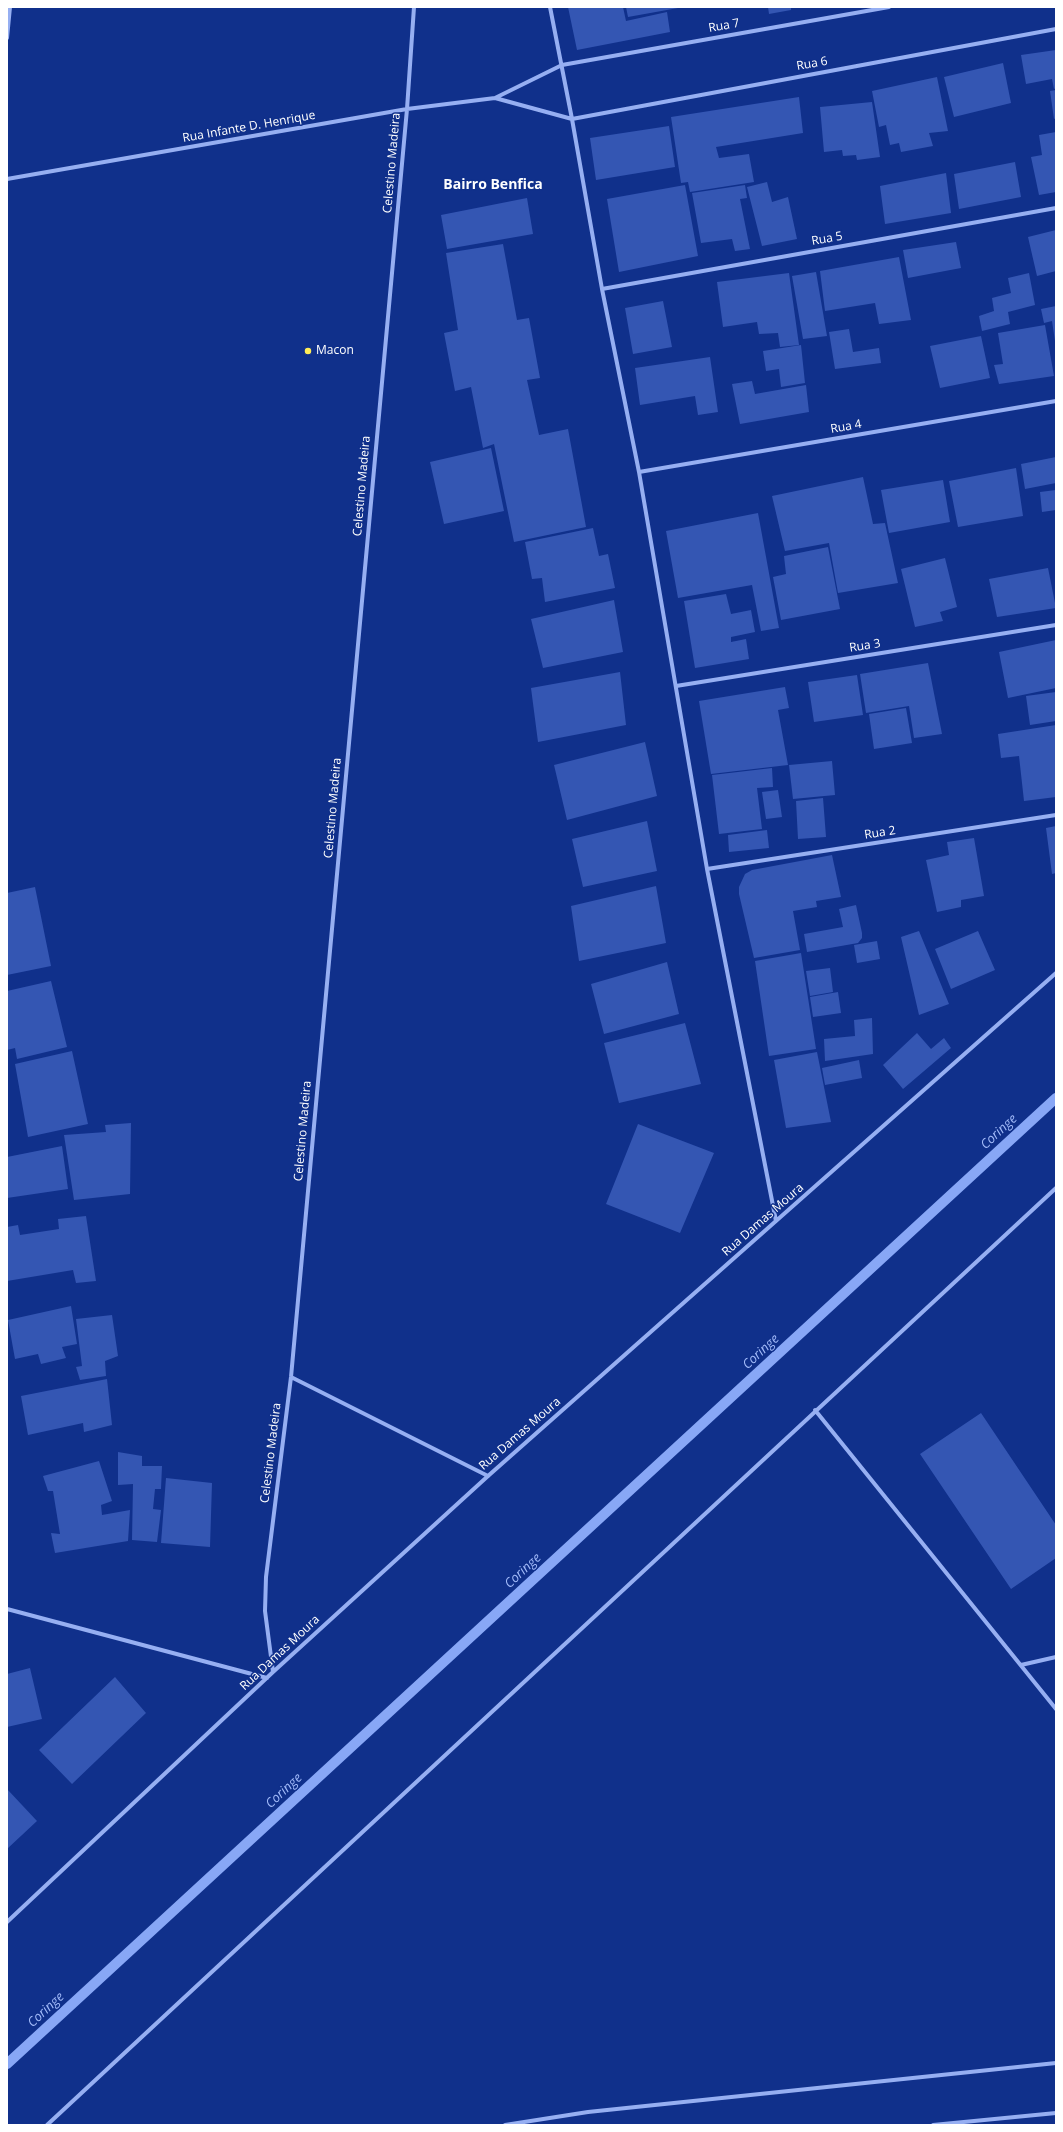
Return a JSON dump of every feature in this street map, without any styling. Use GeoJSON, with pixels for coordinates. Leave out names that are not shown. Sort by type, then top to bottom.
{"type":"FeatureCollection","features":[{"type":"Feature","properties":{"kind":"street"},"geometry":{"type":"LineString","coordinates":[[7,38],[10,7]]}},
{"type":"Feature","properties":{"kind":"street","name":"Celestino Madeira"},"geometry":{"type":"LineString","coordinates":[[273,1672],[265,1611],[268,1562],[291,1377],[407,109],[414,7]]}},
{"type":"Feature","properties":{"kind":"street"},"geometry":{"type":"LineString","coordinates":[[550,7],[572,119],[602,289],[638,472],[707,870],[776,1222]]}},
{"type":"Feature","properties":{"kind":"street","name":"Rua 7"},"geometry":{"type":"LineString","coordinates":[[495,98],[562,65],[889,7]]}},
{"type":"Feature","properties":{"kind":"street","name":"Rua 6"},"geometry":{"type":"LineString","coordinates":[[572,119],[1056,29]]}},
{"type":"Feature","properties":{"kind":"street"},"geometry":{"type":"LineString","coordinates":[[495,98],[572,119]]}},
{"type":"Feature","properties":{"kind":"street","name":"Rua Infante D. Henrique"},"geometry":{"type":"LineString","coordinates":[[7,179],[407,109],[495,98]]}},
{"type":"Feature","properties":{"kind":"street","name":"Rua 5"},"geometry":{"type":"LineString","coordinates":[[602,289],[1056,208]]}},
{"type":"Feature","properties":{"kind":"street","name":"Rua 4"},"geometry":{"type":"LineString","coordinates":[[638,472],[1056,401]]}},
{"type":"Feature","properties":{"kind":"street","name":"Rua 3"},"geometry":{"type":"LineString","coordinates":[[676,686],[1056,625]]}},
{"type":"Feature","properties":{"kind":"street","name":"Rua 2"},"geometry":{"type":"LineString","coordinates":[[707,870],[1056,815]]}},
{"type":"Feature","properties":{"kind":"street","name":"Rua Damas Moura"},"geometry":{"type":"LineString","coordinates":[[7,1922],[273,1672],[488,1476],[1056,973]]}},
{"type":"Feature","properties":{"kind":"street"},"geometry":{"type":"LineString","coordinates":[[47,2125],[1056,1188]]}},
{"type":"Feature","properties":{"kind":"street"},"geometry":{"type":"LineString","coordinates":[[291,1377],[488,1476]]}},
{"type":"Feature","properties":{"kind":"street"},"geometry":{"type":"LineString","coordinates":[[816,1410],[1056,1708]]}},
{"type":"Feature","properties":{"kind":"street"},"geometry":{"type":"LineString","coordinates":[[7,1610],[267,1678]]}},
{"type":"Feature","properties":{"kind":"street"},"geometry":{"type":"LineString","coordinates":[[1021,1665],[1056,1657]]}},
{"type":"Feature","properties":{"kind":"street"},"geometry":{"type":"LineString","coordinates":[[505,2125],[588,2112],[1056,2063]]}},
{"type":"Feature","properties":{"kind":"street"},"geometry":{"type":"LineString","coordinates":[[933,2125],[1056,2113]]}},
{"type":"Feature","properties":{"kind":"building"},"geometry":{"type":"Polygon","coordinates":[[[568,7],[623,7],[626,21],[667,12],[670,32],[577,50],[568,7]]]}},
{"type":"Feature","properties":{"kind":"building"},"geometry":{"type":"Polygon","coordinates":[[[626,7],[678,7],[678,8],[628,17],[626,7]]]}},
{"type":"Feature","properties":{"kind":"building"},"geometry":{"type":"Polygon","coordinates":[[[768,7],[791,7],[791,10],[769,14],[768,7]]]}},
{"type":"Feature","properties":{"kind":"building"},"geometry":{"type":"Polygon","coordinates":[[[1056,50],[1056,88],[1054,89],[1052,79],[1026,84],[1021,55],[1056,50]]]}},
{"type":"Feature","properties":{"kind":"building"},"geometry":{"type":"Polygon","coordinates":[[[1003,63],[1011,103],[954,117],[944,77],[1003,63]]]}},
{"type":"Feature","properties":{"kind":"building"},"geometry":{"type":"Polygon","coordinates":[[[937,77],[948,131],[929,133],[933,146],[901,152],[899,143],[890,145],[886,125],[879,127],[872,91],[937,77]]]}},
{"type":"Feature","properties":{"kind":"building"},"geometry":{"type":"Polygon","coordinates":[[[1056,90],[1056,118],[1054,119],[1050,91],[1056,90]]]}},
{"type":"Feature","properties":{"kind":"building"},"geometry":{"type":"Polygon","coordinates":[[[799,97],[803,133],[716,147],[719,158],[749,154],[754,182],[690,192],[688,182],[681,183],[671,117],[799,97]]]}},
{"type":"Feature","properties":{"kind":"building"},"geometry":{"type":"Polygon","coordinates":[[[872,102],[880,157],[857,160],[856,155],[843,156],[842,150],[824,152],[820,107],[872,102]]]}},
{"type":"Feature","properties":{"kind":"building"},"geometry":{"type":"Polygon","coordinates":[[[669,126],[675,167],[596,180],[590,138],[669,126]]]}},
{"type":"Feature","properties":{"kind":"building"},"geometry":{"type":"Polygon","coordinates":[[[1056,132],[1056,192],[1039,195],[1031,157],[1042,155],[1039,135],[1056,132]]]}},
{"type":"Feature","properties":{"kind":"building"},"geometry":{"type":"Polygon","coordinates":[[[1015,162],[1021,197],[959,209],[954,174],[1015,162]]]}},
{"type":"Feature","properties":{"kind":"building"},"geometry":{"type":"Polygon","coordinates":[[[946,173],[951,213],[885,224],[880,186],[946,173]]]}},
{"type":"Feature","properties":{"kind":"building"},"geometry":{"type":"Polygon","coordinates":[[[767,182],[772,202],[788,197],[797,239],[762,246],[747,187],[767,182]]]}},
{"type":"Feature","properties":{"kind":"building"},"geometry":{"type":"Polygon","coordinates":[[[685,185],[698,256],[619,272],[607,199],[685,185]]]}},
{"type":"Feature","properties":{"kind":"building"},"geometry":{"type":"Polygon","coordinates":[[[745,185],[747,198],[740,199],[750,249],[735,251],[732,239],[701,243],[692,193],[745,185]]]}},
{"type":"Feature","properties":{"kind":"building"},"geometry":{"type":"Polygon","coordinates":[[[527,198],[533,234],[447,249],[441,215],[527,198]]]}},
{"type":"Feature","properties":{"kind":"building"},"geometry":{"type":"Polygon","coordinates":[[[1056,230],[1056,271],[1037,276],[1028,237],[1056,230]]]}},
{"type":"Feature","properties":{"kind":"building"},"geometry":{"type":"Polygon","coordinates":[[[956,242],[961,268],[908,278],[903,250],[956,242]]]}},
{"type":"Feature","properties":{"kind":"building"},"geometry":{"type":"Polygon","coordinates":[[[503,244],[517,320],[529,318],[540,378],[527,380],[539,435],[568,429],[586,527],[514,542],[494,444],[483,448],[471,387],[455,391],[444,333],[458,330],[446,253],[503,244]]]}},
{"type":"Feature","properties":{"kind":"building"},"geometry":{"type":"Polygon","coordinates":[[[899,257],[911,320],[879,324],[875,303],[825,311],[820,271],[899,257]]]}},
{"type":"Feature","properties":{"kind":"building"},"geometry":{"type":"Polygon","coordinates":[[[816,272],[827,336],[803,339],[792,276],[816,272]]]}},
{"type":"Feature","properties":{"kind":"building"},"geometry":{"type":"Polygon","coordinates":[[[789,273],[799,345],[780,347],[778,333],[759,334],[757,322],[723,327],[717,282],[789,273]]]}},
{"type":"Feature","properties":{"kind":"building"},"geometry":{"type":"Polygon","coordinates":[[[1029,273],[1035,305],[1008,312],[1010,324],[982,331],[979,316],[994,311],[992,298],[1011,293],[1008,278],[1029,273]]]}},
{"type":"Feature","properties":{"kind":"building"},"geometry":{"type":"Polygon","coordinates":[[[663,301],[672,347],[633,354],[625,308],[663,301]]]}},
{"type":"Feature","properties":{"kind":"building"},"geometry":{"type":"Polygon","coordinates":[[[1056,306],[1055,341],[1052,321],[1044,323],[1041,309],[1056,306]]]}},
{"type":"Feature","properties":{"kind":"building"},"geometry":{"type":"Polygon","coordinates":[[[1045,325],[1054,376],[999,384],[994,365],[1003,364],[998,333],[1045,325]]]}},
{"type":"Feature","properties":{"kind":"building"},"geometry":{"type":"Polygon","coordinates":[[[849,329],[853,352],[879,348],[881,363],[835,369],[829,332],[849,329]]]}},
{"type":"Feature","properties":{"kind":"building"},"geometry":{"type":"Polygon","coordinates":[[[981,336],[990,378],[940,388],[930,346],[981,336]]]}},
{"type":"Feature","properties":{"kind":"building"},"geometry":{"type":"Polygon","coordinates":[[[801,345],[805,383],[781,387],[779,369],[766,371],[763,351],[801,345]]]}},
{"type":"Feature","properties":{"kind":"building"},"geometry":{"type":"Polygon","coordinates":[[[710,357],[718,412],[698,415],[695,396],[640,405],[635,368],[710,357]]]}},
{"type":"Feature","properties":{"kind":"building"},"geometry":{"type":"Polygon","coordinates":[[[752,381],[755,394],[806,385],[809,412],[740,424],[732,384],[752,381]]]}},
{"type":"Feature","properties":{"kind":"building"},"geometry":{"type":"Polygon","coordinates":[[[491,448],[504,511],[444,524],[430,462],[491,448]]]}},
{"type":"Feature","properties":{"kind":"building"},"geometry":{"type":"Polygon","coordinates":[[[1056,457],[1056,483],[1025,489],[1021,464],[1056,457]]]}},
{"type":"Feature","properties":{"kind":"building"},"geometry":{"type":"Polygon","coordinates":[[[1016,468],[1023,516],[958,527],[949,481],[1016,468]]]}},
{"type":"Feature","properties":{"kind":"building"},"geometry":{"type":"Polygon","coordinates":[[[863,477],[873,524],[885,523],[898,583],[838,593],[829,543],[785,551],[772,496],[863,477]]]}},
{"type":"Feature","properties":{"kind":"building"},"geometry":{"type":"Polygon","coordinates":[[[943,480],[950,522],[889,533],[881,490],[943,480]]]}},
{"type":"Feature","properties":{"kind":"building"},"geometry":{"type":"Polygon","coordinates":[[[1056,490],[1056,510],[1042,512],[1040,492],[1056,490]]]}},
{"type":"Feature","properties":{"kind":"building"},"geometry":{"type":"Polygon","coordinates":[[[758,513],[779,628],[761,631],[752,585],[678,598],[666,531],[758,513]]]}},
{"type":"Feature","properties":{"kind":"building"},"geometry":{"type":"Polygon","coordinates":[[[593,528],[599,556],[608,554],[615,588],[545,602],[542,578],[532,579],[525,542],[593,528]]]}},
{"type":"Feature","properties":{"kind":"building"},"geometry":{"type":"Polygon","coordinates":[[[828,547],[840,609],[781,620],[773,577],[786,574],[784,556],[828,547]]]}},
{"type":"Feature","properties":{"kind":"building"},"geometry":{"type":"Polygon","coordinates":[[[945,558],[957,607],[940,612],[943,621],[915,627],[901,569],[945,558]]]}},
{"type":"Feature","properties":{"kind":"building"},"geometry":{"type":"Polygon","coordinates":[[[1048,568],[1056,608],[997,617],[989,579],[1048,568]]]}},
{"type":"Feature","properties":{"kind":"building"},"geometry":{"type":"Polygon","coordinates":[[[726,594],[731,614],[751,610],[755,632],[731,637],[731,642],[746,639],[749,659],[695,668],[684,601],[726,594]]]}},
{"type":"Feature","properties":{"kind":"building"},"geometry":{"type":"Polygon","coordinates":[[[614,600],[623,652],[543,668],[531,619],[614,600]]]}},
{"type":"Feature","properties":{"kind":"building"},"geometry":{"type":"Polygon","coordinates":[[[1056,640],[1056,688],[1008,698],[999,652],[1056,640]]]}},
{"type":"Feature","properties":{"kind":"building"},"geometry":{"type":"Polygon","coordinates":[[[928,663],[942,734],[914,738],[909,706],[866,713],[860,674],[928,663]]]}},
{"type":"Feature","properties":{"kind":"building"},"geometry":{"type":"Polygon","coordinates":[[[620,672],[626,725],[538,742],[531,688],[620,672]]]}},
{"type":"Feature","properties":{"kind":"building"},"geometry":{"type":"Polygon","coordinates":[[[857,675],[863,715],[814,722],[808,682],[857,675]]]}},
{"type":"Feature","properties":{"kind":"building"},"geometry":{"type":"Polygon","coordinates":[[[785,687],[789,708],[778,710],[788,765],[711,774],[699,701],[785,687]]]}},
{"type":"Feature","properties":{"kind":"building"},"geometry":{"type":"Polygon","coordinates":[[[1056,692],[1056,721],[1030,725],[1026,696],[1056,692]]]}},
{"type":"Feature","properties":{"kind":"building"},"geometry":{"type":"Polygon","coordinates":[[[906,708],[912,743],[874,749],[869,714],[906,708]]]}},
{"type":"Feature","properties":{"kind":"building"},"geometry":{"type":"Polygon","coordinates":[[[1056,725],[1056,797],[1024,801],[1019,756],[1001,758],[998,734],[1056,725]]]}},
{"type":"Feature","properties":{"kind":"building"},"geometry":{"type":"Polygon","coordinates":[[[645,742],[657,796],[567,820],[554,765],[645,742]]]}},
{"type":"Feature","properties":{"kind":"building"},"geometry":{"type":"Polygon","coordinates":[[[832,761],[835,795],[793,799],[789,765],[832,761]]]}},
{"type":"Feature","properties":{"kind":"building"},"geometry":{"type":"Polygon","coordinates":[[[772,768],[773,787],[757,788],[762,829],[719,834],[712,775],[772,768]]]}},
{"type":"Feature","properties":{"kind":"building"},"geometry":{"type":"Polygon","coordinates":[[[778,790],[782,817],[766,819],[762,792],[778,790]]]}},
{"type":"Feature","properties":{"kind":"building"},"geometry":{"type":"Polygon","coordinates":[[[823,798],[826,837],[798,839],[796,801],[823,798]]]}},
{"type":"Feature","properties":{"kind":"building"},"geometry":{"type":"Polygon","coordinates":[[[647,821],[657,871],[583,887],[572,839],[647,821]]]}},
{"type":"Feature","properties":{"kind":"building"},"geometry":{"type":"Polygon","coordinates":[[[1056,826],[1056,873],[1052,874],[1046,828],[1056,826]]]}},
{"type":"Feature","properties":{"kind":"building"},"geometry":{"type":"Polygon","coordinates":[[[767,830],[769,848],[729,852],[728,835],[767,830]]]}},
{"type":"Feature","properties":{"kind":"building"},"geometry":{"type":"Polygon","coordinates":[[[974,838],[984,896],[961,900],[961,907],[937,912],[926,860],[949,855],[947,842],[974,838]]]}},
{"type":"Feature","properties":{"kind":"building"},"geometry":{"type":"Polygon","coordinates":[[[832,855],[841,897],[816,901],[817,907],[793,911],[800,950],[754,958],[739,894],[739,887],[745,874],[752,870],[832,855]]]}},
{"type":"Feature","properties":{"kind":"building"},"geometry":{"type":"Polygon","coordinates":[[[656,886],[666,943],[579,961],[571,906],[656,886]]]}},
{"type":"Feature","properties":{"kind":"building"},"geometry":{"type":"Polygon","coordinates":[[[35,887],[51,966],[7,975],[7,893],[35,887]]]}},
{"type":"Feature","properties":{"kind":"building"},"geometry":{"type":"Polygon","coordinates":[[[856,905],[862,933],[862,938],[858,943],[807,952],[804,934],[843,927],[839,909],[856,905]]]}},
{"type":"Feature","properties":{"kind":"building"},"geometry":{"type":"Polygon","coordinates":[[[919,931],[949,1004],[919,1015],[901,937],[919,931]]]}},
{"type":"Feature","properties":{"kind":"building"},"geometry":{"type":"Polygon","coordinates":[[[978,931],[995,970],[951,989],[935,949],[978,931]]]}},
{"type":"Feature","properties":{"kind":"building"},"geometry":{"type":"Polygon","coordinates":[[[877,941],[880,959],[857,963],[854,945],[877,941]]]}},
{"type":"Feature","properties":{"kind":"building"},"geometry":{"type":"Polygon","coordinates":[[[801,953],[816,1049],[769,1056],[755,961],[801,953]]]}},
{"type":"Feature","properties":{"kind":"building"},"geometry":{"type":"Polygon","coordinates":[[[667,962],[679,1014],[604,1034],[591,984],[667,962]]]}},
{"type":"Feature","properties":{"kind":"building"},"geometry":{"type":"Polygon","coordinates":[[[830,968],[833,992],[810,996],[806,971],[830,968]]]}},
{"type":"Feature","properties":{"kind":"building"},"geometry":{"type":"Polygon","coordinates":[[[51,981],[67,1047],[17,1059],[15,1048],[7,1050],[7,991],[51,981]]]}},
{"type":"Feature","properties":{"kind":"building"},"geometry":{"type":"Polygon","coordinates":[[[838,992],[841,1013],[813,1017],[810,997],[838,992]]]}},
{"type":"Feature","properties":{"kind":"building"},"geometry":{"type":"Polygon","coordinates":[[[872,1018],[873,1054],[825,1061],[824,1039],[855,1036],[854,1020],[872,1018]]]}},
{"type":"Feature","properties":{"kind":"building"},"geometry":{"type":"Polygon","coordinates":[[[685,1023],[701,1084],[619,1103],[604,1043],[685,1023]]]}},
{"type":"Feature","properties":{"kind":"building"},"geometry":{"type":"Polygon","coordinates":[[[917,1033],[931,1049],[944,1038],[951,1048],[903,1089],[883,1065],[917,1033]]]}},
{"type":"Feature","properties":{"kind":"building"},"geometry":{"type":"Polygon","coordinates":[[[72,1051],[88,1124],[28,1137],[15,1064],[72,1051]]]}},
{"type":"Feature","properties":{"kind":"building"},"geometry":{"type":"Polygon","coordinates":[[[817,1052],[831,1122],[786,1128],[774,1060],[817,1052]]]}},
{"type":"Feature","properties":{"kind":"building"},"geometry":{"type":"Polygon","coordinates":[[[859,1060],[862,1078],[825,1085],[822,1068],[859,1060]]]}},
{"type":"Feature","properties":{"kind":"building"},"geometry":{"type":"Polygon","coordinates":[[[131,1123],[130,1194],[74,1200],[64,1135],[106,1132],[105,1125],[131,1123]]]}},
{"type":"Feature","properties":{"kind":"building"},"geometry":{"type":"Polygon","coordinates":[[[638,1124],[714,1153],[680,1233],[606,1204],[638,1124]]]}},
{"type":"Feature","properties":{"kind":"building"},"geometry":{"type":"Polygon","coordinates":[[[62,1146],[68,1189],[7,1198],[7,1157],[62,1146]]]}},
{"type":"Feature","properties":{"kind":"building"},"geometry":{"type":"Polygon","coordinates":[[[86,1216],[96,1281],[76,1283],[73,1270],[7,1281],[7,1227],[18,1225],[20,1235],[59,1229],[58,1219],[86,1216]]]}},
{"type":"Feature","properties":{"kind":"building"},"geometry":{"type":"Polygon","coordinates":[[[71,1306],[77,1344],[62,1347],[66,1358],[41,1364],[38,1354],[15,1359],[8,1320],[71,1306]]]}},
{"type":"Feature","properties":{"kind":"building"},"geometry":{"type":"Polygon","coordinates":[[[112,1315],[118,1356],[105,1361],[106,1376],[80,1380],[76,1367],[82,1366],[76,1319],[112,1315]]]}},
{"type":"Feature","properties":{"kind":"building"},"geometry":{"type":"Polygon","coordinates":[[[107,1379],[112,1425],[84,1432],[83,1423],[28,1435],[21,1396],[107,1379]]]}},
{"type":"Feature","properties":{"kind":"building"},"geometry":{"type":"Polygon","coordinates":[[[981,1413],[1056,1525],[1056,1558],[1011,1589],[920,1454],[981,1413]]]}},
{"type":"Feature","properties":{"kind":"building"},"geometry":{"type":"Polygon","coordinates":[[[118,1452],[142,1456],[142,1466],[162,1466],[161,1489],[155,1489],[153,1509],[161,1510],[157,1542],[132,1540],[133,1484],[118,1485],[118,1452]]]}},
{"type":"Feature","properties":{"kind":"building"},"geometry":{"type":"Polygon","coordinates":[[[99,1461],[112,1501],[101,1505],[102,1515],[130,1510],[128,1541],[55,1553],[51,1533],[60,1534],[53,1491],[48,1491],[43,1476],[99,1461]]]}},
{"type":"Feature","properties":{"kind":"building"},"geometry":{"type":"Polygon","coordinates":[[[166,1478],[212,1483],[210,1547],[161,1543],[166,1478]]]}},
{"type":"Feature","properties":{"kind":"building"},"geometry":{"type":"Polygon","coordinates":[[[30,1668],[42,1719],[7,1727],[7,1674],[30,1668]]]}},
{"type":"Feature","properties":{"kind":"building"},"geometry":{"type":"Polygon","coordinates":[[[115,1677],[146,1713],[72,1784],[39,1750],[115,1677]]]}},
{"type":"Feature","properties":{"kind":"building"},"geometry":{"type":"Polygon","coordinates":[[[7,1789],[37,1821],[7,1849],[7,1789]]]}},
{"type":"Feature","properties":{"kind":"waterway","name":"Coringe"},"geometry":{"type":"LineString","coordinates":[[7,2064],[1056,1098]]}},
{"type":"Feature","properties":{"kind":"place","name":"Macon"},"geometry":{"type":"Point","coordinates":[308,351]}},
{"type":"Feature","properties":{"kind":"district","name":"Bairro Benfica"},"geometry":{"type":"Point","coordinates":[493,185]}}]}
